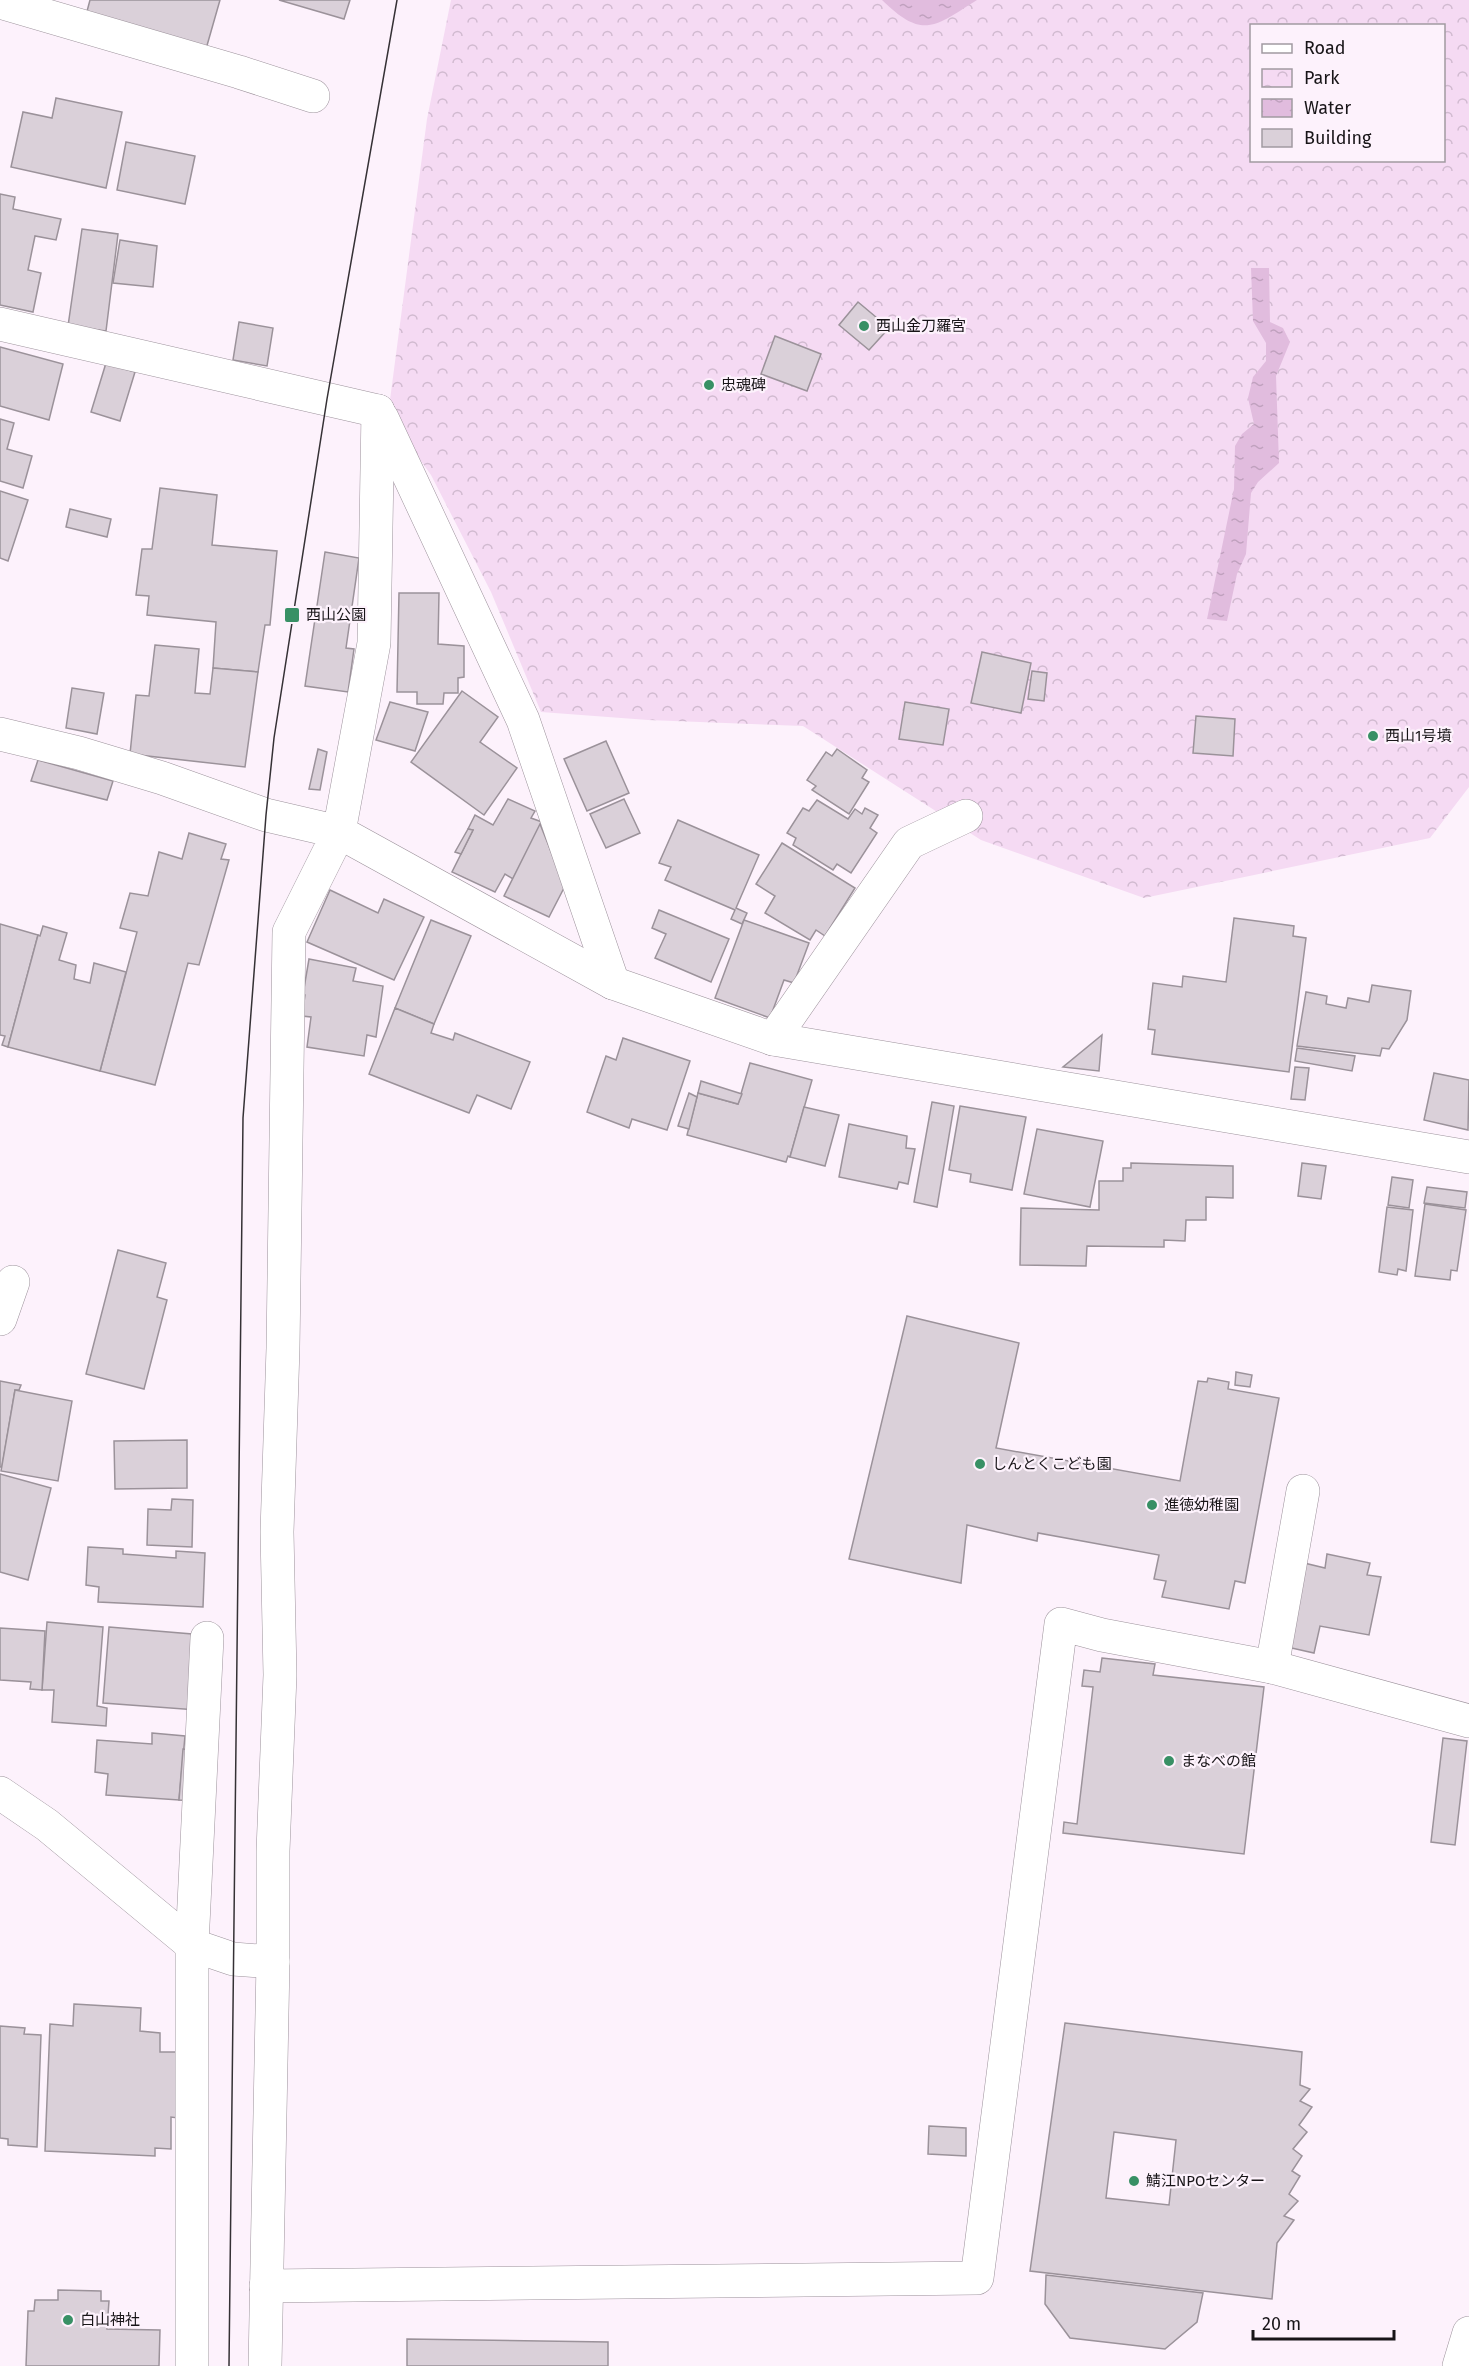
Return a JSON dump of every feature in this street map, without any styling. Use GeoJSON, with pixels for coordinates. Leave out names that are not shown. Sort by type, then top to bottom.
{"type":"FeatureCollection","features":[{"type":"Feature","properties":{"kind":"street"},"geometry":{"type":"LineString","coordinates":[[2,8],[239,72],[313,96]]}},
{"type":"Feature","properties":{"kind":"street"},"geometry":{"type":"LineString","coordinates":[[0,324],[378,411]]}},
{"type":"Feature","properties":{"kind":"street"},"geometry":{"type":"LineString","coordinates":[[265,2366],[273,1851],[280,1675],[277,1532],[283,1348],[289,932],[339,832],[374,643],[378,411]]}},
{"type":"Feature","properties":{"kind":"street"},"geometry":{"type":"LineString","coordinates":[[378,411],[523,720],[613,983]]}},
{"type":"Feature","properties":{"kind":"street"},"geometry":{"type":"LineString","coordinates":[[0,734],[79,753],[162,778],[266,815],[339,832],[613,983],[773,1039],[1469,1157]]}},
{"type":"Feature","properties":{"kind":"street"},"geometry":{"type":"LineString","coordinates":[[773,1039],[909,843],[966,816]]}},
{"type":"Feature","properties":{"kind":"street"},"geometry":{"type":"LineString","coordinates":[[0,1319],[13,1282]]}},
{"type":"Feature","properties":{"kind":"street"},"geometry":{"type":"LineString","coordinates":[[1272,1667],[1304,1491]]}},
{"type":"Feature","properties":{"kind":"street"},"geometry":{"type":"LineString","coordinates":[[266,2286],[977,2278],[1061,1624],[1102,1635],[1272,1667],[1469,1721]]}},
{"type":"Feature","properties":{"kind":"street"},"geometry":{"type":"LineString","coordinates":[[192,2366],[192,1945],[207,1638]]}},
{"type":"Feature","properties":{"kind":"street"},"geometry":{"type":"LineString","coordinates":[[0,1793],[47,1825],[192,1945],[233,1959],[273,1962]]}},
{"type":"Feature","properties":{"kind":"street"},"geometry":{"type":"LineString","coordinates":[[1459,2366],[1469,2333]]}},
{"type":"Feature","properties":{"kind":"green space"},"geometry":{"type":"Polygon","coordinates":[[[451,0],[1469,0],[1469,787],[1430,838],[1144,898],[981,840],[803,726],[648,720],[541,712],[491,592],[431,475],[388,415],[427,119],[451,0]]]}},
{"type":"Feature","properties":{"kind":"water"},"geometry":{"type":"Polygon","coordinates":[[[882,0],[977,0],[939,22],[919,25],[896,13],[882,0]]]}},
{"type":"Feature","properties":{"kind":"water"},"geometry":{"type":"Polygon","coordinates":[[[1251,268],[1269,268],[1270,322],[1283,328],[1290,342],[1276,376],[1279,463],[1258,482],[1251,493],[1246,554],[1237,574],[1227,621],[1207,619],[1234,489],[1235,446],[1242,434],[1254,424],[1248,398],[1253,377],[1266,361],[1266,343],[1253,321],[1251,268]]]}},
{"type":"Feature","properties":{"kind":"building"},"geometry":{"type":"Polygon","coordinates":[[[90,0],[220,0],[206,49],[86,15],[90,0]]]}},
{"type":"Feature","properties":{"kind":"building"},"geometry":{"type":"Polygon","coordinates":[[[279,0],[350,0],[344,19],[279,0]]]}},
{"type":"Feature","properties":{"kind":"building"},"geometry":{"type":"Polygon","coordinates":[[[56,98],[122,112],[106,188],[11,167],[23,112],[52,118],[56,98]]]}},
{"type":"Feature","properties":{"kind":"building"},"geometry":{"type":"Polygon","coordinates":[[[126,142],[195,156],[185,204],[117,190],[126,142]]]}},
{"type":"Feature","properties":{"kind":"building"},"geometry":{"type":"Polygon","coordinates":[[[0,194],[15,197],[13,209],[61,219],[56,240],[35,236],[28,270],[41,273],[33,312],[0,305],[0,194]]]}},
{"type":"Feature","properties":{"kind":"building"},"geometry":{"type":"Polygon","coordinates":[[[82,229],[118,234],[106,331],[68,326],[82,229]]]}},
{"type":"Feature","properties":{"kind":"building"},"geometry":{"type":"Polygon","coordinates":[[[120,240],[157,246],[153,287],[113,283],[120,240]]]}},
{"type":"Feature","properties":{"kind":"building","name":"西山金刀羅宮"},"geometry":{"type":"Polygon","coordinates":[[[858,302],[889,328],[869,350],[839,325],[858,302]]]}},
{"type":"Feature","properties":{"kind":"building"},"geometry":{"type":"Polygon","coordinates":[[[239,322],[273,328],[267,366],[233,360],[239,322]]]}},
{"type":"Feature","properties":{"kind":"building"},"geometry":{"type":"Polygon","coordinates":[[[775,336],[821,354],[807,391],[761,374],[775,336]]]}},
{"type":"Feature","properties":{"kind":"building"},"geometry":{"type":"Polygon","coordinates":[[[0,347],[63,364],[49,420],[0,406],[0,347]]]}},
{"type":"Feature","properties":{"kind":"building"},"geometry":{"type":"Polygon","coordinates":[[[106,363],[135,372],[120,421],[91,412],[106,363]]]}},
{"type":"Feature","properties":{"kind":"building"},"geometry":{"type":"Polygon","coordinates":[[[0,419],[14,423],[7,449],[32,456],[23,488],[0,481],[0,419]]]}},
{"type":"Feature","properties":{"kind":"building"},"geometry":{"type":"Polygon","coordinates":[[[160,488],[217,495],[212,545],[277,551],[270,625],[265,625],[258,672],[213,668],[216,622],[147,615],[149,596],[136,595],[142,549],[152,549],[160,488]]]}},
{"type":"Feature","properties":{"kind":"building"},"geometry":{"type":"Polygon","coordinates":[[[0,491],[28,500],[8,561],[0,558],[0,491]]]}},
{"type":"Feature","properties":{"kind":"building"},"geometry":{"type":"Polygon","coordinates":[[[70,509],[111,519],[107,537],[66,527],[70,509]]]}},
{"type":"Feature","properties":{"kind":"building"},"geometry":{"type":"Polygon","coordinates":[[[325,552],[359,558],[346,648],[354,649],[348,692],[305,686],[325,552]]]}},
{"type":"Feature","properties":{"kind":"building"},"geometry":{"type":"Polygon","coordinates":[[[399,593],[439,593],[438,644],[464,646],[464,677],[458,678],[458,693],[444,693],[443,704],[417,704],[417,692],[397,692],[399,593]]]}},
{"type":"Feature","properties":{"kind":"building"},"geometry":{"type":"Polygon","coordinates":[[[155,645],[199,649],[195,693],[210,694],[213,668],[258,672],[245,767],[130,754],[136,695],[149,696],[155,645]]]}},
{"type":"Feature","properties":{"kind":"building"},"geometry":{"type":"Polygon","coordinates":[[[982,652],[1031,663],[1021,713],[971,703],[982,652]]]}},
{"type":"Feature","properties":{"kind":"building"},"geometry":{"type":"Polygon","coordinates":[[[1032,671],[1047,673],[1044,701],[1028,699],[1032,671]]]}},
{"type":"Feature","properties":{"kind":"building"},"geometry":{"type":"Polygon","coordinates":[[[72,688],[104,693],[97,734],[66,728],[72,688]]]}},
{"type":"Feature","properties":{"kind":"building"},"geometry":{"type":"Polygon","coordinates":[[[462,691],[498,717],[480,742],[517,768],[484,815],[411,762],[462,691]]]}},
{"type":"Feature","properties":{"kind":"building"},"geometry":{"type":"Polygon","coordinates":[[[390,702],[428,712],[415,751],[376,740],[390,702]]]}},
{"type":"Feature","properties":{"kind":"building"},"geometry":{"type":"Polygon","coordinates":[[[905,702],[949,709],[943,745],[899,739],[905,702]]]}},
{"type":"Feature","properties":{"kind":"building"},"geometry":{"type":"Polygon","coordinates":[[[1196,716],[1235,719],[1233,756],[1193,753],[1196,716]]]}},
{"type":"Feature","properties":{"kind":"building"},"geometry":{"type":"Polygon","coordinates":[[[606,741],[629,793],[587,811],[564,759],[606,741]]]}},
{"type":"Feature","properties":{"kind":"building"},"geometry":{"type":"Polygon","coordinates":[[[318,749],[327,752],[320,790],[309,789],[318,749]]]}},
{"type":"Feature","properties":{"kind":"building"},"geometry":{"type":"Polygon","coordinates":[[[837,749],[867,770],[862,778],[869,782],[849,814],[812,790],[816,786],[807,780],[826,752],[832,756],[837,749]]]}},
{"type":"Feature","properties":{"kind":"building"},"geometry":{"type":"Polygon","coordinates":[[[38,760],[113,781],[107,800],[31,781],[38,760]]]}},
{"type":"Feature","properties":{"kind":"building"},"geometry":{"type":"Polygon","coordinates":[[[508,799],[535,811],[531,818],[542,822],[513,879],[505,874],[495,892],[452,872],[473,830],[468,829],[475,815],[493,825],[508,799]]]}},
{"type":"Feature","properties":{"kind":"building"},"geometry":{"type":"Polygon","coordinates":[[[624,799],[640,833],[606,848],[590,814],[624,799]]]}},
{"type":"Feature","properties":{"kind":"building"},"geometry":{"type":"Polygon","coordinates":[[[817,800],[848,819],[855,809],[862,814],[865,808],[878,815],[870,828],[877,833],[851,873],[837,864],[833,870],[793,845],[796,838],[787,833],[803,808],[809,811],[817,800]]]}},
{"type":"Feature","properties":{"kind":"building"},"geometry":{"type":"Polygon","coordinates":[[[678,820],[759,855],[736,908],[747,913],[742,924],[731,919],[735,910],[665,880],[671,867],[659,863],[678,820]]]}},
{"type":"Feature","properties":{"kind":"building"},"geometry":{"type":"Polygon","coordinates":[[[540,824],[565,886],[549,917],[504,896],[540,824]]]}},
{"type":"Feature","properties":{"kind":"building"},"geometry":{"type":"Polygon","coordinates":[[[468,829],[473,830],[461,854],[455,852],[468,829]]]}},
{"type":"Feature","properties":{"kind":"building"},"geometry":{"type":"Polygon","coordinates":[[[189,833],[226,844],[221,859],[229,860],[199,965],[188,963],[155,1085],[100,1071],[137,932],[120,928],[130,893],[148,896],[159,852],[182,859],[189,833]]]}},
{"type":"Feature","properties":{"kind":"building"},"geometry":{"type":"Polygon","coordinates":[[[782,843],[855,888],[825,936],[816,930],[810,940],[765,913],[775,896],[756,884],[782,843]]]}},
{"type":"Feature","properties":{"kind":"building"},"geometry":{"type":"Polygon","coordinates":[[[330,890],[378,913],[384,899],[424,917],[394,980],[307,942],[330,890]]]}},
{"type":"Feature","properties":{"kind":"building"},"geometry":{"type":"Polygon","coordinates":[[[659,910],[729,939],[711,982],[655,958],[666,934],[652,928],[659,910]]]}},
{"type":"Feature","properties":{"kind":"building"},"geometry":{"type":"Polygon","coordinates":[[[1234,918],[1294,926],[1293,936],[1306,938],[1289,1072],[1152,1054],[1155,1030],[1148,1029],[1153,983],[1182,987],[1183,976],[1226,982],[1234,918]]]}},
{"type":"Feature","properties":{"kind":"building"},"geometry":{"type":"Polygon","coordinates":[[[431,920],[471,936],[434,1024],[395,1008],[431,920]]]}},
{"type":"Feature","properties":{"kind":"building"},"geometry":{"type":"Polygon","coordinates":[[[744,920],[809,943],[794,983],[784,980],[770,1018],[715,998],[744,920]]]}},
{"type":"Feature","properties":{"kind":"building"},"geometry":{"type":"Polygon","coordinates":[[[0,924],[38,935],[8,1047],[2,1045],[5,1036],[0,1035],[0,924]]]}},
{"type":"Feature","properties":{"kind":"building"},"geometry":{"type":"Polygon","coordinates":[[[43,926],[67,933],[59,960],[76,965],[74,979],[90,983],[94,963],[126,972],[100,1071],[8,1047],[38,935],[40,936],[43,926]]]}},
{"type":"Feature","properties":{"kind":"building"},"geometry":{"type":"Polygon","coordinates":[[[309,959],[356,968],[353,981],[383,986],[376,1037],[367,1035],[364,1056],[307,1047],[311,1017],[302,1016],[309,959]]]}},
{"type":"Feature","properties":{"kind":"building"},"geometry":{"type":"Polygon","coordinates":[[[1372,985],[1411,991],[1407,1020],[1389,1049],[1382,1048],[1380,1056],[1297,1046],[1306,992],[1327,996],[1326,1004],[1346,1008],[1348,998],[1369,1002],[1372,985]]]}},
{"type":"Feature","properties":{"kind":"building"},"geometry":{"type":"Polygon","coordinates":[[[395,1008],[434,1024],[431,1033],[453,1040],[455,1033],[530,1062],[511,1109],[477,1095],[469,1113],[369,1074],[395,1008]]]}},
{"type":"Feature","properties":{"kind":"building"},"geometry":{"type":"Polygon","coordinates":[[[1102,1035],[1099,1071],[1063,1067],[1102,1035]]]}},
{"type":"Feature","properties":{"kind":"building"},"geometry":{"type":"Polygon","coordinates":[[[623,1038],[690,1061],[667,1130],[632,1119],[629,1128],[587,1112],[606,1056],[616,1060],[623,1038]]]}},
{"type":"Feature","properties":{"kind":"building"},"geometry":{"type":"Polygon","coordinates":[[[1297,1048],[1355,1056],[1352,1071],[1295,1061],[1297,1048]]]}},
{"type":"Feature","properties":{"kind":"building"},"geometry":{"type":"Polygon","coordinates":[[[750,1063],[812,1080],[790,1157],[788,1156],[786,1162],[687,1135],[698,1093],[738,1104],[750,1063]]]}},
{"type":"Feature","properties":{"kind":"building"},"geometry":{"type":"Polygon","coordinates":[[[1295,1067],[1309,1068],[1305,1100],[1291,1099],[1295,1067]]]}},
{"type":"Feature","properties":{"kind":"building"},"geometry":{"type":"Polygon","coordinates":[[[1434,1073],[1469,1080],[1468,1130],[1424,1120],[1434,1073]]]}},
{"type":"Feature","properties":{"kind":"building"},"geometry":{"type":"Polygon","coordinates":[[[701,1081],[742,1094],[738,1104],[698,1093],[701,1081]]]}},
{"type":"Feature","properties":{"kind":"building"},"geometry":{"type":"Polygon","coordinates":[[[689,1093],[697,1097],[689,1129],[678,1126],[689,1093]]]}},
{"type":"Feature","properties":{"kind":"building"},"geometry":{"type":"Polygon","coordinates":[[[932,1102],[954,1106],[937,1207],[914,1202],[932,1102]]]}},
{"type":"Feature","properties":{"kind":"building"},"geometry":{"type":"Polygon","coordinates":[[[960,1106],[1026,1117],[1012,1190],[970,1182],[971,1174],[949,1170],[960,1106]]]}},
{"type":"Feature","properties":{"kind":"building"},"geometry":{"type":"Polygon","coordinates":[[[804,1107],[839,1115],[825,1166],[790,1157],[804,1107]]]}},
{"type":"Feature","properties":{"kind":"building"},"geometry":{"type":"Polygon","coordinates":[[[849,1124],[907,1136],[906,1148],[915,1149],[908,1184],[899,1182],[897,1189],[839,1177],[849,1124]]]}},
{"type":"Feature","properties":{"kind":"building"},"geometry":{"type":"Polygon","coordinates":[[[1037,1129],[1103,1141],[1090,1207],[1024,1194],[1037,1129]]]}},
{"type":"Feature","properties":{"kind":"building"},"geometry":{"type":"Polygon","coordinates":[[[1131,1163],[1233,1166],[1233,1198],[1206,1197],[1206,1220],[1186,1220],[1185,1241],[1164,1240],[1164,1247],[1087,1246],[1086,1266],[1020,1265],[1021,1208],[1099,1210],[1099,1181],[1123,1181],[1123,1168],[1131,1168],[1131,1163]]]}},
{"type":"Feature","properties":{"kind":"building"},"geometry":{"type":"Polygon","coordinates":[[[1302,1163],[1326,1166],[1321,1199],[1298,1196],[1302,1163]]]}},
{"type":"Feature","properties":{"kind":"building"},"geometry":{"type":"Polygon","coordinates":[[[1392,1177],[1413,1180],[1409,1208],[1388,1205],[1392,1177]]]}},
{"type":"Feature","properties":{"kind":"building"},"geometry":{"type":"Polygon","coordinates":[[[1427,1187],[1467,1192],[1465,1208],[1424,1203],[1427,1187]]]}},
{"type":"Feature","properties":{"kind":"building"},"geometry":{"type":"Polygon","coordinates":[[[1425,1204],[1466,1210],[1457,1271],[1451,1270],[1450,1280],[1415,1276],[1425,1204]]]}},
{"type":"Feature","properties":{"kind":"building"},"geometry":{"type":"Polygon","coordinates":[[[1387,1207],[1413,1210],[1406,1271],[1398,1269],[1397,1275],[1379,1272],[1387,1207]]]}},
{"type":"Feature","properties":{"kind":"building"},"geometry":{"type":"Polygon","coordinates":[[[118,1250],[166,1263],[157,1297],[167,1300],[144,1389],[86,1374],[118,1250]]]}},
{"type":"Feature","properties":{"kind":"building","name":"しんとくこども園"},"geometry":{"type":"Polygon","coordinates":[[[907,1316],[1019,1343],[996,1448],[1180,1481],[1198,1381],[1207,1382],[1208,1378],[1229,1382],[1228,1389],[1279,1398],[1245,1583],[1235,1581],[1229,1609],[1162,1597],[1166,1581],[1154,1579],[1159,1555],[1038,1533],[1037,1541],[967,1525],[961,1583],[849,1559],[907,1316]]]}},
{"type":"Feature","properties":{"kind":"building"},"geometry":{"type":"Polygon","coordinates":[[[1236,1372],[1252,1375],[1250,1387],[1235,1385],[1236,1372]]]}},
{"type":"Feature","properties":{"kind":"building"},"geometry":{"type":"Polygon","coordinates":[[[0,1381],[21,1385],[19,1390],[15,1390],[2,1467],[0,1467],[0,1381]]]}},
{"type":"Feature","properties":{"kind":"building"},"geometry":{"type":"Polygon","coordinates":[[[15,1390],[72,1401],[58,1481],[1,1471],[15,1390]]]}},
{"type":"Feature","properties":{"kind":"building"},"geometry":{"type":"Polygon","coordinates":[[[187,1440],[187,1488],[115,1489],[114,1441],[187,1440]]]}},
{"type":"Feature","properties":{"kind":"building"},"geometry":{"type":"Polygon","coordinates":[[[0,1474],[51,1488],[28,1580],[0,1572],[0,1474]]]}},
{"type":"Feature","properties":{"kind":"building"},"geometry":{"type":"Polygon","coordinates":[[[172,1499],[193,1500],[192,1547],[147,1545],[148,1509],[171,1510],[172,1499]]]}},
{"type":"Feature","properties":{"kind":"building"},"geometry":{"type":"Polygon","coordinates":[[[88,1547],[123,1549],[123,1554],[176,1558],[176,1551],[205,1553],[203,1607],[98,1602],[99,1587],[86,1585],[88,1547]]]}},
{"type":"Feature","properties":{"kind":"building"},"geometry":{"type":"Polygon","coordinates":[[[1327,1554],[1370,1563],[1367,1575],[1381,1577],[1369,1635],[1320,1626],[1314,1653],[1287,1647],[1304,1563],[1325,1568],[1327,1554]]]}},
{"type":"Feature","properties":{"kind":"building"},"geometry":{"type":"Polygon","coordinates":[[[47,1622],[103,1627],[97,1706],[107,1708],[106,1726],[52,1722],[54,1690],[42,1690],[47,1622]]]}},
{"type":"Feature","properties":{"kind":"building"},"geometry":{"type":"Polygon","coordinates":[[[109,1627],[204,1635],[197,1710],[103,1703],[109,1627]]]}},
{"type":"Feature","properties":{"kind":"building"},"geometry":{"type":"Polygon","coordinates":[[[0,1628],[45,1631],[42,1690],[30,1689],[31,1682],[0,1680],[0,1628]]]}},
{"type":"Feature","properties":{"kind":"building"},"geometry":{"type":"Polygon","coordinates":[[[1102,1658],[1155,1664],[1153,1675],[1264,1687],[1244,1854],[1063,1833],[1064,1822],[1077,1824],[1093,1687],[1082,1686],[1084,1670],[1100,1672],[1102,1658]]]}},
{"type":"Feature","properties":{"kind":"building"},"geometry":{"type":"Polygon","coordinates":[[[152,1733],[185,1736],[179,1800],[106,1795],[108,1774],[95,1772],[97,1740],[152,1744],[152,1733]]]}},
{"type":"Feature","properties":{"kind":"building"},"geometry":{"type":"Polygon","coordinates":[[[1443,1738],[1467,1741],[1455,1845],[1431,1842],[1443,1738]]]}},
{"type":"Feature","properties":{"kind":"building"},"geometry":{"type":"Polygon","coordinates":[[[183,1749],[199,1751],[196,1801],[179,1800],[183,1749]]]}},
{"type":"Feature","properties":{"kind":"building"},"geometry":{"type":"Polygon","coordinates":[[[74,2004],[141,2008],[140,2031],[160,2033],[160,2052],[181,2052],[178,2118],[171,2117],[171,2149],[155,2148],[155,2156],[45,2151],[50,2024],[73,2026],[74,2004]]]}},
{"type":"Feature","properties":{"kind":"building"},"geometry":{"type":"Polygon","coordinates":[[[1065,2023],[1302,2052],[1300,2085],[1310,2089],[1300,2101],[1312,2107],[1299,2125],[1307,2132],[1293,2149],[1302,2156],[1292,2171],[1300,2176],[1289,2194],[1298,2201],[1284,2216],[1294,2220],[1277,2243],[1272,2299],[1030,2271],[1065,2023]],[[1114,2132],[1106,2198],[1169,2205],[1176,2140],[1114,2132]]]}},
{"type":"Feature","properties":{"kind":"building"},"geometry":{"type":"Polygon","coordinates":[[[0,2026],[25,2028],[24,2034],[41,2035],[37,2147],[8,2145],[8,2139],[0,2138],[0,2026]]]}},
{"type":"Feature","properties":{"kind":"building"},"geometry":{"type":"Polygon","coordinates":[[[929,2126],[966,2128],[966,2156],[928,2154],[929,2126]]]}},
{"type":"Feature","properties":{"kind":"building"},"geometry":{"type":"Polygon","coordinates":[[[1046,2275],[1203,2293],[1197,2322],[1165,2349],[1070,2338],[1045,2304],[1046,2275]]]}},
{"type":"Feature","properties":{"kind":"building","name":"白山神社"},"geometry":{"type":"Polygon","coordinates":[[[58,2290],[101,2291],[101,2301],[109,2301],[107,2329],[160,2330],[159,2366],[26,2366],[28,2311],[34,2311],[35,2300],[58,2300],[58,2290]]]}},
{"type":"Feature","properties":{"kind":"building"},"geometry":{"type":"Polygon","coordinates":[[[407,2339],[608,2342],[608,2366],[407,2366],[407,2339]]]}},
{"type":"Feature","properties":{"kind":"tram line"},"geometry":{"type":"LineString","coordinates":[[229,2366],[243,1118],[274,738],[327,399],[397,0]]}},
{"type":"Feature","properties":{"kind":"place","name":"西山金刀羅宮"},"geometry":{"type":"Point","coordinates":[864,326]}},
{"type":"Feature","properties":{"kind":"place","name":"忠魂碑"},"geometry":{"type":"Point","coordinates":[709,385]}},
{"type":"Feature","properties":{"kind":"place","name":"西山公園"},"geometry":{"type":"Point","coordinates":[292,615]}},
{"type":"Feature","properties":{"kind":"place","name":"西山1号墳"},"geometry":{"type":"Point","coordinates":[1373,736]}},
{"type":"Feature","properties":{"kind":"place","name":"しんとくこども園"},"geometry":{"type":"Point","coordinates":[980,1464]}},
{"type":"Feature","properties":{"kind":"place","name":"進徳幼稚園"},"geometry":{"type":"Point","coordinates":[1152,1505]}},
{"type":"Feature","properties":{"kind":"place","name":"まなべの館"},"geometry":{"type":"Point","coordinates":[1169,1761]}},
{"type":"Feature","properties":{"kind":"place","name":"鯖江NPOセンター"},"geometry":{"type":"Point","coordinates":[1134,2181]}},
{"type":"Feature","properties":{"kind":"place","name":"白山神社"},"geometry":{"type":"Point","coordinates":[68,2320]}}]}
